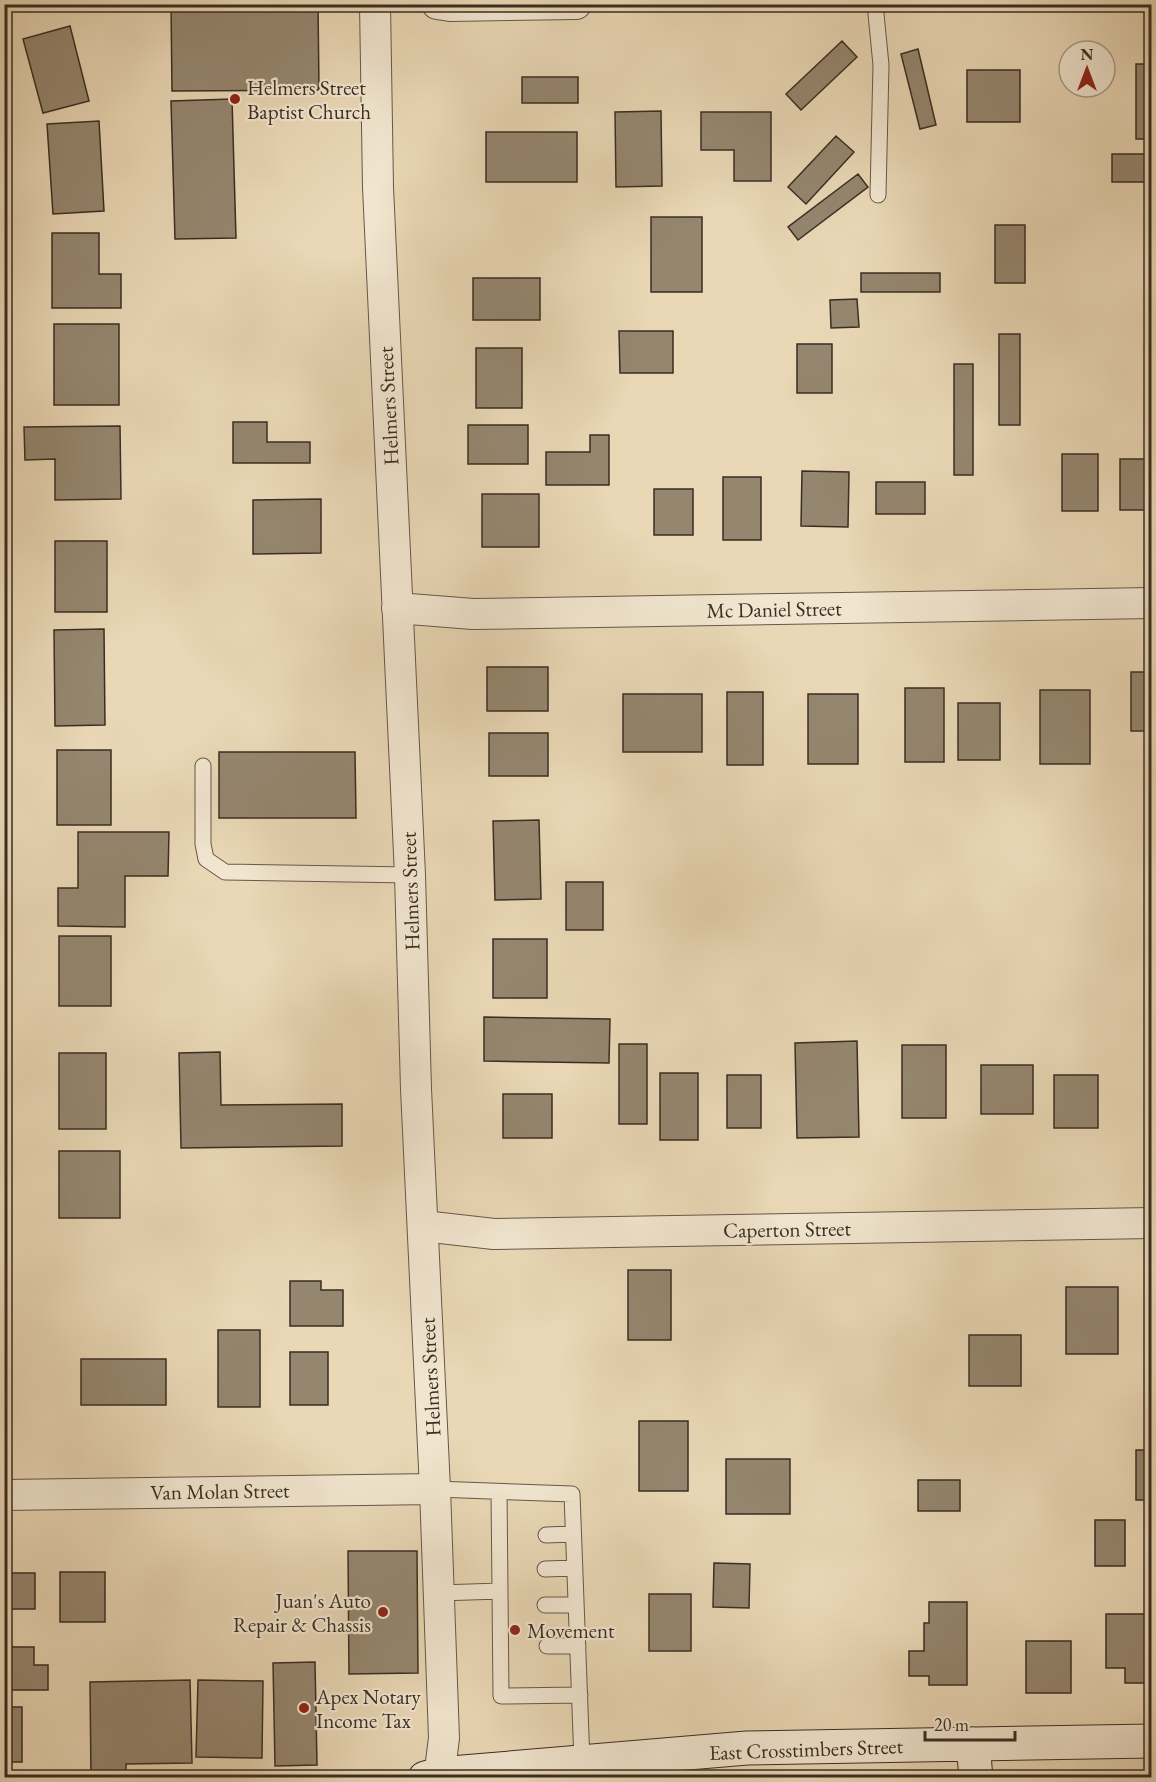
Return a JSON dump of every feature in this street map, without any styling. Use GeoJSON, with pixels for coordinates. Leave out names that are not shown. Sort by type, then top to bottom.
{"type":"FeatureCollection","features":[{"type":"Feature","properties":{"kind":"main road","name":"East Crosstimbers Street"},"geometry":{"type":"LineString","coordinates":[[434,1776],[747,1748],[1152,1742]]}},
{"type":"Feature","properties":{"kind":"main road"},"geometry":{"type":"LineString","coordinates":[[973,1744],[976,1778]]}},
{"type":"Feature","properties":{"kind":"street","name":"Helmers Street"},"geometry":{"type":"LineString","coordinates":[[375,4],[378,188],[410,875],[416,1089],[444,1738],[434,1776]]}},
{"type":"Feature","properties":{"kind":"street"},"geometry":{"type":"LineString","coordinates":[[436,4],[450,6],[576,4]]}},
{"type":"Feature","properties":{"kind":"street","name":"Mc Daniel Street"},"geometry":{"type":"LineString","coordinates":[[397,608],[473,614],[1152,603]]}},
{"type":"Feature","properties":{"kind":"street","name":"Caperton Street"},"geometry":{"type":"LineString","coordinates":[[423,1226],[494,1234],[1152,1223]]}},
{"type":"Feature","properties":{"kind":"street","name":"Van Molan Street"},"geometry":{"type":"LineString","coordinates":[[4,1495],[435,1489]]}},
{"type":"Feature","properties":{"kind":"lane"},"geometry":{"type":"LineString","coordinates":[[875,4],[881,65],[878,195]]}},
{"type":"Feature","properties":{"kind":"lane"},"geometry":{"type":"LineString","coordinates":[[203,766],[203,844],[206,859],[225,872],[410,875]]}},
{"type":"Feature","properties":{"kind":"lane"},"geometry":{"type":"LineString","coordinates":[[435,1489],[572,1494],[582,1762]]}},
{"type":"Feature","properties":{"kind":"lane"},"geometry":{"type":"LineString","coordinates":[[500,1492],[507,1535],[505,1600],[508,1646],[501,1696],[580,1695]]}},
{"type":"Feature","properties":{"kind":"lane"},"geometry":{"type":"LineString","coordinates":[[546,1535],[573,1534]]}},
{"type":"Feature","properties":{"kind":"lane"},"geometry":{"type":"LineString","coordinates":[[545,1569],[574,1568]]}},
{"type":"Feature","properties":{"kind":"lane"},"geometry":{"type":"LineString","coordinates":[[439,1593],[505,1600]]}},
{"type":"Feature","properties":{"kind":"lane"},"geometry":{"type":"LineString","coordinates":[[545,1605],[576,1605]]}},
{"type":"Feature","properties":{"kind":"lane"},"geometry":{"type":"LineString","coordinates":[[547,1646],[578,1646]]}},
{"type":"Feature","properties":{"kind":"building"},"geometry":{"type":"Polygon","coordinates":[[[171,4],[318,4],[319,90],[172,91],[171,4]]]}},
{"type":"Feature","properties":{"kind":"building"},"geometry":{"type":"Polygon","coordinates":[[[70,26],[89,101],[43,113],[23,39],[70,26]]]}},
{"type":"Feature","properties":{"kind":"building"},"geometry":{"type":"Polygon","coordinates":[[[842,41],[857,57],[801,110],[786,94],[842,41]]]}},
{"type":"Feature","properties":{"kind":"building"},"geometry":{"type":"Polygon","coordinates":[[[918,49],[936,125],[920,129],[901,54],[918,49]]]}},
{"type":"Feature","properties":{"kind":"building"},"geometry":{"type":"Polygon","coordinates":[[[1136,64],[1152,64],[1152,139],[1136,139],[1136,64]]]}},
{"type":"Feature","properties":{"kind":"building"},"geometry":{"type":"Polygon","coordinates":[[[967,70],[1020,70],[1020,122],[967,122],[967,70]]]}},
{"type":"Feature","properties":{"kind":"building"},"geometry":{"type":"Polygon","coordinates":[[[522,77],[578,77],[578,103],[522,103],[522,77]]]}},
{"type":"Feature","properties":{"kind":"building"},"geometry":{"type":"Polygon","coordinates":[[[232,99],[236,238],[175,239],[171,101],[232,99]]]}},
{"type":"Feature","properties":{"kind":"building"},"geometry":{"type":"Polygon","coordinates":[[[661,111],[662,186],[616,187],[615,112],[661,111]]]}},
{"type":"Feature","properties":{"kind":"building"},"geometry":{"type":"Polygon","coordinates":[[[701,112],[771,112],[771,181],[734,181],[734,150],[701,150],[701,112]]]}},
{"type":"Feature","properties":{"kind":"building"},"geometry":{"type":"Polygon","coordinates":[[[99,121],[104,211],[53,214],[47,124],[99,121]]]}},
{"type":"Feature","properties":{"kind":"building"},"geometry":{"type":"Polygon","coordinates":[[[486,132],[577,132],[577,182],[486,182],[486,132]]]}},
{"type":"Feature","properties":{"kind":"building"},"geometry":{"type":"Polygon","coordinates":[[[836,136],[854,152],[806,204],[788,187],[836,136]]]}},
{"type":"Feature","properties":{"kind":"building"},"geometry":{"type":"Polygon","coordinates":[[[1112,154],[1145,154],[1145,182],[1112,182],[1112,154]]]}},
{"type":"Feature","properties":{"kind":"building"},"geometry":{"type":"Polygon","coordinates":[[[858,174],[868,187],[798,240],[788,227],[858,174]]]}},
{"type":"Feature","properties":{"kind":"building"},"geometry":{"type":"Polygon","coordinates":[[[651,217],[702,217],[702,292],[651,292],[651,217]]]}},
{"type":"Feature","properties":{"kind":"building"},"geometry":{"type":"Polygon","coordinates":[[[995,225],[1025,225],[1025,283],[995,283],[995,225]]]}},
{"type":"Feature","properties":{"kind":"building"},"geometry":{"type":"Polygon","coordinates":[[[52,233],[99,233],[99,274],[121,274],[121,308],[52,308],[52,233]]]}},
{"type":"Feature","properties":{"kind":"building"},"geometry":{"type":"Polygon","coordinates":[[[861,273],[940,273],[940,292],[861,292],[861,273]]]}},
{"type":"Feature","properties":{"kind":"building"},"geometry":{"type":"Polygon","coordinates":[[[473,278],[540,278],[540,320],[473,320],[473,278]]]}},
{"type":"Feature","properties":{"kind":"building"},"geometry":{"type":"Polygon","coordinates":[[[857,299],[859,327],[831,328],[830,300],[857,299]]]}},
{"type":"Feature","properties":{"kind":"building"},"geometry":{"type":"Polygon","coordinates":[[[54,324],[119,324],[119,405],[54,405],[54,324]]]}},
{"type":"Feature","properties":{"kind":"building"},"geometry":{"type":"Polygon","coordinates":[[[619,331],[673,331],[673,373],[620,373],[619,331]]]}},
{"type":"Feature","properties":{"kind":"building"},"geometry":{"type":"Polygon","coordinates":[[[999,334],[1020,334],[1020,425],[999,425],[999,334]]]}},
{"type":"Feature","properties":{"kind":"building"},"geometry":{"type":"Polygon","coordinates":[[[797,344],[832,344],[832,393],[797,393],[797,344]]]}},
{"type":"Feature","properties":{"kind":"building"},"geometry":{"type":"Polygon","coordinates":[[[476,348],[522,348],[522,408],[476,408],[476,348]]]}},
{"type":"Feature","properties":{"kind":"building"},"geometry":{"type":"Polygon","coordinates":[[[954,364],[973,364],[973,475],[954,475],[954,364]]]}},
{"type":"Feature","properties":{"kind":"building"},"geometry":{"type":"Polygon","coordinates":[[[233,422],[267,422],[267,442],[310,442],[310,463],[233,463],[233,422]]]}},
{"type":"Feature","properties":{"kind":"building"},"geometry":{"type":"Polygon","coordinates":[[[468,425],[528,425],[528,464],[468,464],[468,425]]]}},
{"type":"Feature","properties":{"kind":"building"},"geometry":{"type":"Polygon","coordinates":[[[120,426],[121,499],[55,500],[55,459],[25,460],[24,427],[120,426]]]}},
{"type":"Feature","properties":{"kind":"building"},"geometry":{"type":"Polygon","coordinates":[[[590,435],[609,435],[609,485],[546,485],[546,452],[590,452],[590,435]]]}},
{"type":"Feature","properties":{"kind":"building"},"geometry":{"type":"Polygon","coordinates":[[[1062,454],[1098,454],[1098,511],[1062,511],[1062,454]]]}},
{"type":"Feature","properties":{"kind":"building"},"geometry":{"type":"Polygon","coordinates":[[[1120,459],[1152,459],[1152,510],[1120,510],[1120,459]]]}},
{"type":"Feature","properties":{"kind":"building"},"geometry":{"type":"Polygon","coordinates":[[[802,471],[849,472],[848,527],[801,526],[802,471]]]}},
{"type":"Feature","properties":{"kind":"building"},"geometry":{"type":"Polygon","coordinates":[[[723,477],[761,477],[761,540],[723,540],[723,477]]]}},
{"type":"Feature","properties":{"kind":"building"},"geometry":{"type":"Polygon","coordinates":[[[876,482],[925,482],[925,514],[876,514],[876,482]]]}},
{"type":"Feature","properties":{"kind":"building"},"geometry":{"type":"Polygon","coordinates":[[[654,489],[693,489],[693,535],[654,535],[654,489]]]}},
{"type":"Feature","properties":{"kind":"building"},"geometry":{"type":"Polygon","coordinates":[[[482,494],[539,494],[539,547],[482,547],[482,494]]]}},
{"type":"Feature","properties":{"kind":"building"},"geometry":{"type":"Polygon","coordinates":[[[321,499],[321,553],[253,554],[253,500],[321,499]]]}},
{"type":"Feature","properties":{"kind":"building"},"geometry":{"type":"Polygon","coordinates":[[[55,541],[107,541],[107,612],[55,612],[55,541]]]}},
{"type":"Feature","properties":{"kind":"building"},"geometry":{"type":"Polygon","coordinates":[[[104,629],[105,725],[55,726],[54,630],[104,629]]]}},
{"type":"Feature","properties":{"kind":"building"},"geometry":{"type":"Polygon","coordinates":[[[487,667],[548,667],[548,711],[487,711],[487,667]]]}},
{"type":"Feature","properties":{"kind":"building"},"geometry":{"type":"Polygon","coordinates":[[[1131,672],[1152,672],[1152,731],[1131,731],[1131,672]]]}},
{"type":"Feature","properties":{"kind":"building"},"geometry":{"type":"Polygon","coordinates":[[[905,688],[944,688],[944,762],[905,762],[905,688]]]}},
{"type":"Feature","properties":{"kind":"building"},"geometry":{"type":"Polygon","coordinates":[[[1040,690],[1090,690],[1090,764],[1040,764],[1040,690]]]}},
{"type":"Feature","properties":{"kind":"building"},"geometry":{"type":"Polygon","coordinates":[[[727,692],[763,692],[763,765],[727,765],[727,692]]]}},
{"type":"Feature","properties":{"kind":"building"},"geometry":{"type":"Polygon","coordinates":[[[623,694],[702,694],[702,752],[623,752],[623,694]]]}},
{"type":"Feature","properties":{"kind":"building"},"geometry":{"type":"Polygon","coordinates":[[[808,694],[858,694],[858,764],[808,764],[808,694]]]}},
{"type":"Feature","properties":{"kind":"building"},"geometry":{"type":"Polygon","coordinates":[[[958,703],[1000,703],[1000,760],[958,760],[958,703]]]}},
{"type":"Feature","properties":{"kind":"building"},"geometry":{"type":"Polygon","coordinates":[[[489,733],[548,733],[548,776],[489,776],[489,733]]]}},
{"type":"Feature","properties":{"kind":"building"},"geometry":{"type":"Polygon","coordinates":[[[57,750],[111,750],[111,825],[57,825],[57,750]]]}},
{"type":"Feature","properties":{"kind":"building"},"geometry":{"type":"Polygon","coordinates":[[[219,752],[355,752],[356,818],[219,818],[219,752]]]}},
{"type":"Feature","properties":{"kind":"building"},"geometry":{"type":"Polygon","coordinates":[[[539,820],[541,899],[495,900],[493,821],[539,820]]]}},
{"type":"Feature","properties":{"kind":"building"},"geometry":{"type":"Polygon","coordinates":[[[78,832],[169,832],[168,876],[125,876],[125,927],[58,926],[58,888],[78,888],[78,832]]]}},
{"type":"Feature","properties":{"kind":"building"},"geometry":{"type":"Polygon","coordinates":[[[566,882],[603,882],[603,930],[566,930],[566,882]]]}},
{"type":"Feature","properties":{"kind":"building"},"geometry":{"type":"Polygon","coordinates":[[[59,936],[111,936],[111,1006],[59,1006],[59,936]]]}},
{"type":"Feature","properties":{"kind":"building"},"geometry":{"type":"Polygon","coordinates":[[[493,939],[547,939],[547,998],[493,998],[493,939]]]}},
{"type":"Feature","properties":{"kind":"building"},"geometry":{"type":"Polygon","coordinates":[[[484,1017],[610,1019],[609,1063],[484,1061],[484,1017]]]}},
{"type":"Feature","properties":{"kind":"building"},"geometry":{"type":"Polygon","coordinates":[[[857,1041],[859,1137],[797,1138],[795,1043],[857,1041]]]}},
{"type":"Feature","properties":{"kind":"building"},"geometry":{"type":"Polygon","coordinates":[[[619,1044],[647,1044],[647,1124],[619,1124],[619,1044]]]}},
{"type":"Feature","properties":{"kind":"building"},"geometry":{"type":"Polygon","coordinates":[[[902,1045],[946,1045],[946,1118],[902,1118],[902,1045]]]}},
{"type":"Feature","properties":{"kind":"building"},"geometry":{"type":"Polygon","coordinates":[[[220,1052],[221,1105],[342,1104],[342,1146],[181,1148],[179,1053],[220,1052]]]}},
{"type":"Feature","properties":{"kind":"building"},"geometry":{"type":"Polygon","coordinates":[[[59,1053],[106,1053],[106,1129],[59,1129],[59,1053]]]}},
{"type":"Feature","properties":{"kind":"building"},"geometry":{"type":"Polygon","coordinates":[[[981,1065],[1033,1065],[1033,1114],[981,1114],[981,1065]]]}},
{"type":"Feature","properties":{"kind":"building"},"geometry":{"type":"Polygon","coordinates":[[[660,1073],[698,1073],[698,1140],[660,1140],[660,1073]]]}},
{"type":"Feature","properties":{"kind":"building"},"geometry":{"type":"Polygon","coordinates":[[[727,1075],[761,1075],[761,1128],[727,1128],[727,1075]]]}},
{"type":"Feature","properties":{"kind":"building"},"geometry":{"type":"Polygon","coordinates":[[[1054,1075],[1098,1075],[1098,1128],[1054,1128],[1054,1075]]]}},
{"type":"Feature","properties":{"kind":"building"},"geometry":{"type":"Polygon","coordinates":[[[503,1094],[552,1094],[552,1138],[503,1138],[503,1094]]]}},
{"type":"Feature","properties":{"kind":"building"},"geometry":{"type":"Polygon","coordinates":[[[59,1151],[120,1151],[120,1218],[59,1218],[59,1151]]]}},
{"type":"Feature","properties":{"kind":"building"},"geometry":{"type":"Polygon","coordinates":[[[628,1270],[671,1270],[671,1340],[628,1340],[628,1270]]]}},
{"type":"Feature","properties":{"kind":"building"},"geometry":{"type":"Polygon","coordinates":[[[290,1281],[321,1281],[321,1290],[343,1290],[343,1326],[290,1326],[290,1281]]]}},
{"type":"Feature","properties":{"kind":"building"},"geometry":{"type":"Polygon","coordinates":[[[1066,1287],[1118,1287],[1118,1354],[1066,1354],[1066,1287]]]}},
{"type":"Feature","properties":{"kind":"building"},"geometry":{"type":"Polygon","coordinates":[[[218,1330],[260,1330],[260,1407],[218,1407],[218,1330]]]}},
{"type":"Feature","properties":{"kind":"building"},"geometry":{"type":"Polygon","coordinates":[[[969,1335],[1021,1335],[1021,1386],[969,1386],[969,1335]]]}},
{"type":"Feature","properties":{"kind":"building"},"geometry":{"type":"Polygon","coordinates":[[[290,1352],[328,1352],[328,1405],[290,1405],[290,1352]]]}},
{"type":"Feature","properties":{"kind":"building"},"geometry":{"type":"Polygon","coordinates":[[[81,1359],[166,1359],[166,1405],[81,1405],[81,1359]]]}},
{"type":"Feature","properties":{"kind":"building"},"geometry":{"type":"Polygon","coordinates":[[[639,1421],[688,1421],[688,1491],[639,1491],[639,1421]]]}},
{"type":"Feature","properties":{"kind":"building"},"geometry":{"type":"Polygon","coordinates":[[[1136,1450],[1152,1450],[1152,1500],[1136,1500],[1136,1450]]]}},
{"type":"Feature","properties":{"kind":"building"},"geometry":{"type":"Polygon","coordinates":[[[726,1459],[790,1459],[790,1514],[726,1514],[726,1459]]]}},
{"type":"Feature","properties":{"kind":"building"},"geometry":{"type":"Polygon","coordinates":[[[918,1480],[960,1480],[960,1511],[918,1511],[918,1480]]]}},
{"type":"Feature","properties":{"kind":"building"},"geometry":{"type":"Polygon","coordinates":[[[1095,1520],[1125,1520],[1125,1566],[1095,1566],[1095,1520]]]}},
{"type":"Feature","properties":{"kind":"building","name":"Juan's Auto Repair & Chassis"},"geometry":{"type":"Polygon","coordinates":[[[348,1551],[417,1551],[418,1673],[349,1674],[348,1551]]]}},
{"type":"Feature","properties":{"kind":"building"},"geometry":{"type":"Polygon","coordinates":[[[714,1563],[750,1564],[749,1608],[713,1607],[714,1563]]]}},
{"type":"Feature","properties":{"kind":"building"},"geometry":{"type":"Polygon","coordinates":[[[60,1572],[105,1572],[105,1622],[60,1622],[60,1572]]]}},
{"type":"Feature","properties":{"kind":"building"},"geometry":{"type":"Polygon","coordinates":[[[4,1573],[35,1573],[35,1609],[4,1609],[4,1573]]]}},
{"type":"Feature","properties":{"kind":"building"},"geometry":{"type":"Polygon","coordinates":[[[649,1594],[691,1594],[691,1651],[649,1651],[649,1594]]]}},
{"type":"Feature","properties":{"kind":"building"},"geometry":{"type":"Polygon","coordinates":[[[929,1602],[967,1602],[967,1685],[929,1685],[929,1676],[909,1676],[909,1651],[924,1651],[924,1623],[929,1623],[929,1602]]]}},
{"type":"Feature","properties":{"kind":"building"},"geometry":{"type":"Polygon","coordinates":[[[1106,1614],[1152,1614],[1152,1683],[1125,1683],[1125,1668],[1106,1668],[1106,1614]]]}},
{"type":"Feature","properties":{"kind":"building"},"geometry":{"type":"Polygon","coordinates":[[[1026,1641],[1071,1641],[1071,1693],[1026,1693],[1026,1641]]]}},
{"type":"Feature","properties":{"kind":"building"},"geometry":{"type":"Polygon","coordinates":[[[4,1647],[34,1647],[34,1665],[48,1665],[48,1690],[4,1690],[4,1647]]]}},
{"type":"Feature","properties":{"kind":"building"},"geometry":{"type":"Polygon","coordinates":[[[315,1662],[317,1765],[275,1766],[273,1663],[315,1662]]]}},
{"type":"Feature","properties":{"kind":"building"},"geometry":{"type":"Polygon","coordinates":[[[190,1680],[192,1763],[126,1764],[126,1778],[91,1778],[90,1682],[190,1680]]]}},
{"type":"Feature","properties":{"kind":"building"},"geometry":{"type":"Polygon","coordinates":[[[198,1680],[263,1681],[262,1758],[196,1757],[198,1680]]]}},
{"type":"Feature","properties":{"kind":"building"},"geometry":{"type":"Polygon","coordinates":[[[4,1707],[22,1707],[22,1762],[4,1762],[4,1707]]]}},
{"type":"Feature","properties":{"kind":"place","name":"Helmers Street Baptist Church"},"geometry":{"type":"Point","coordinates":[235,99]}},
{"type":"Feature","properties":{"kind":"place","name":"Juan's Auto Repair & Chassis"},"geometry":{"type":"Point","coordinates":[383,1612]}},
{"type":"Feature","properties":{"kind":"place","name":"Movement"},"geometry":{"type":"Point","coordinates":[515,1630]}},
{"type":"Feature","properties":{"kind":"place","name":"Apex Notary Income Tax"},"geometry":{"type":"Point","coordinates":[304,1708]}}]}
